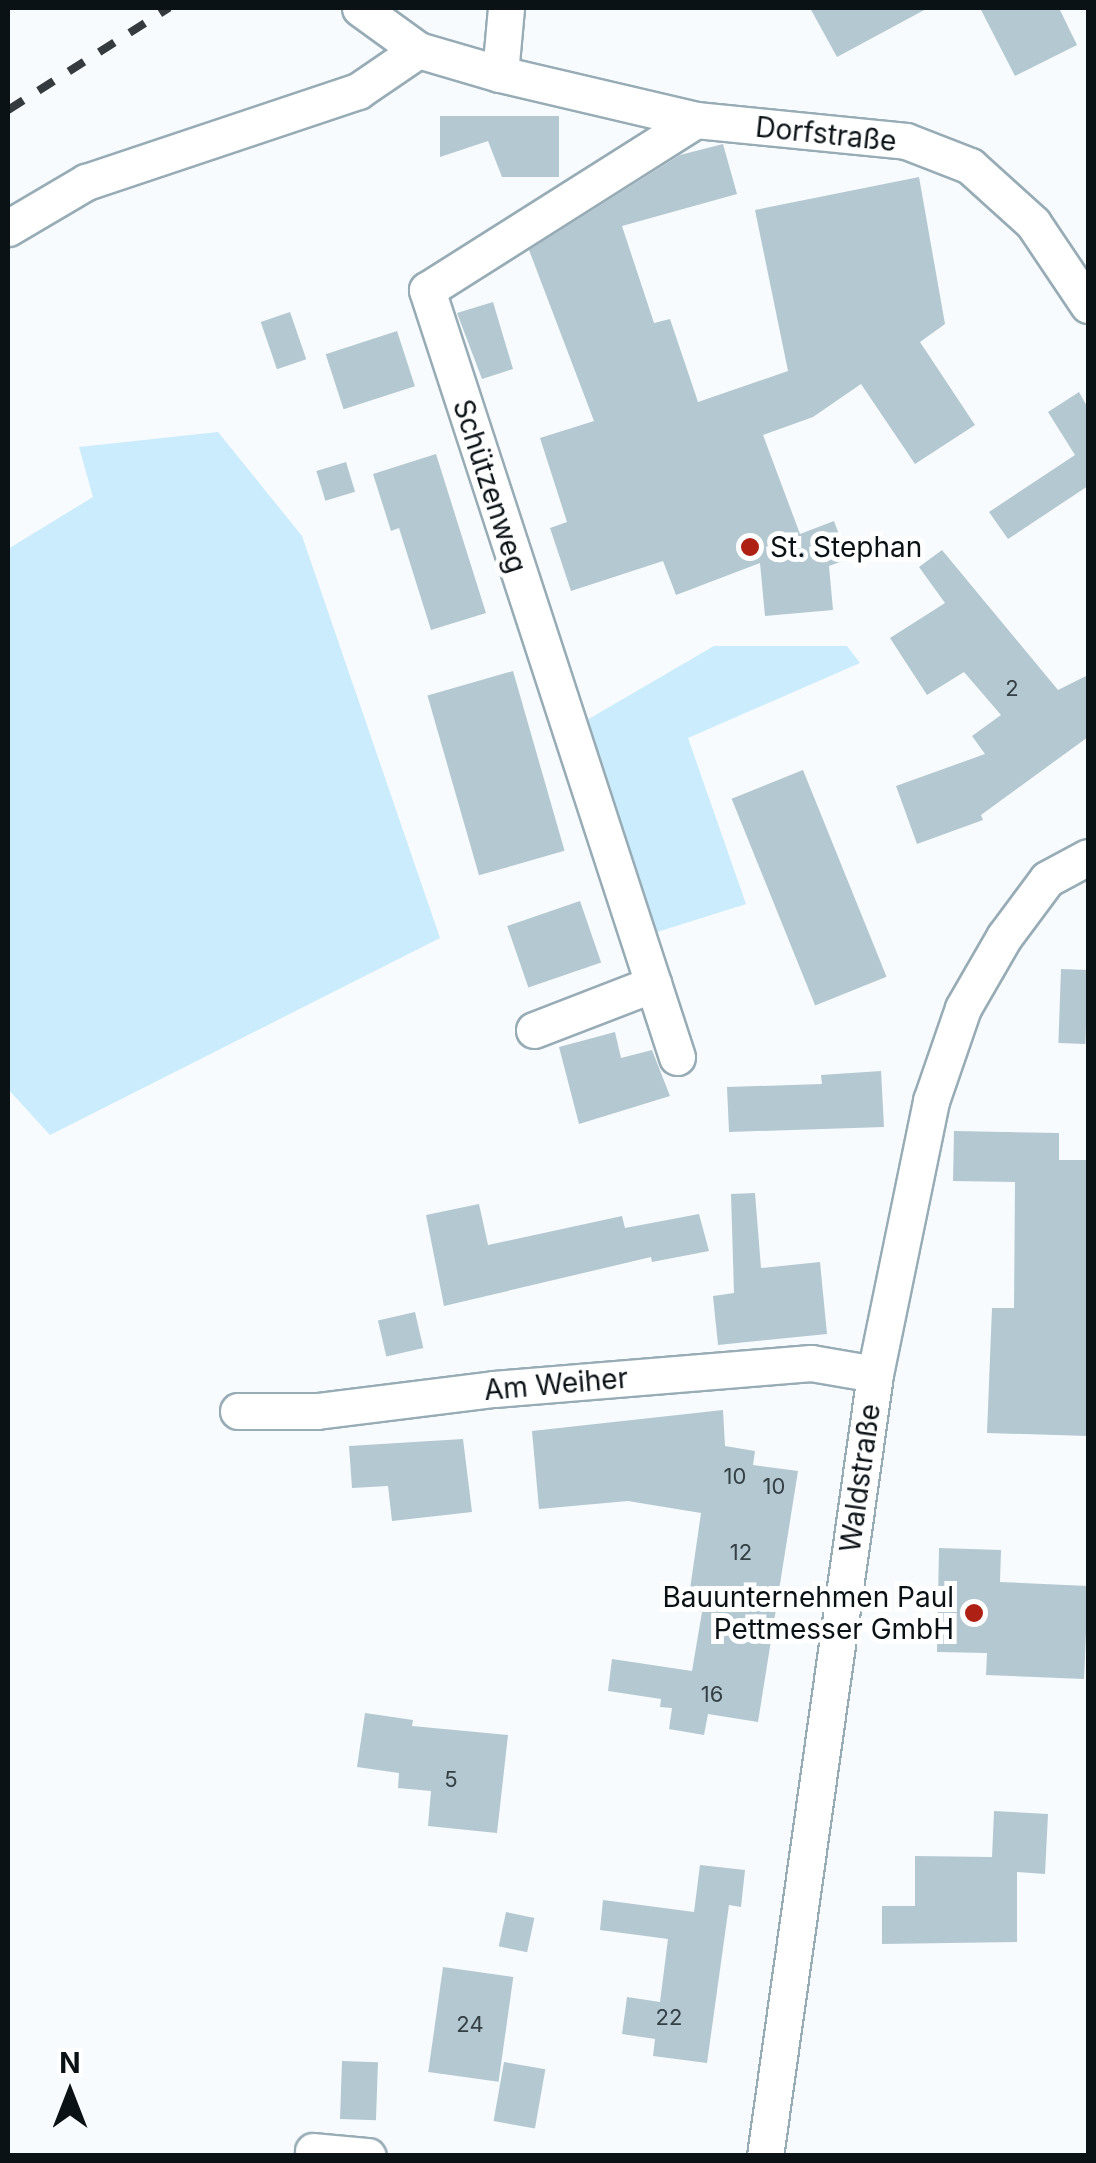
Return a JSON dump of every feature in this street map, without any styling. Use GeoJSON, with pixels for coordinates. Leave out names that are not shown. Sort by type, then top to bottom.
{"type":"FeatureCollection","features":[{"type":"Feature","properties":{"kind":"street","name":"Dorfstraße"},"geometry":{"type":"LineString","coordinates":[[360,8],[418,50],[500,74],[696,120],[906,141],[970,166],[1033,223],[1088,305]]}},
{"type":"Feature","properties":{"kind":"street"},"geometry":{"type":"LineString","coordinates":[[500,74],[506,8]]}},
{"type":"Feature","properties":{"kind":"street"},"geometry":{"type":"LineString","coordinates":[[8,228],[86,182],[358,90],[418,50]]}},
{"type":"Feature","properties":{"kind":"street","name":"Schützenweg"},"geometry":{"type":"LineString","coordinates":[[677,1057],[427,290],[696,120]]}},
{"type":"Feature","properties":{"kind":"street","name":"Waldstraße"},"geometry":{"type":"LineString","coordinates":[[765,2156],[875,1374],[928,1114],[963,1008],[1046,879],[1088,857]]}},
{"type":"Feature","properties":{"kind":"street"},"geometry":{"type":"LineString","coordinates":[[534,1030],[652,984]]}},
{"type":"Feature","properties":{"kind":"street","name":"Am Weiher"},"geometry":{"type":"LineString","coordinates":[[238,1412],[317,1412],[494,1389],[811,1362],[875,1374]]}},
{"type":"Feature","properties":{"kind":"street"},"geometry":{"type":"LineString","coordinates":[[313,2151],[368,2156]]}},
{"type":"Feature","properties":{"kind":"shaded area"},"geometry":{"type":"Polygon","coordinates":[[[218,432],[302,536],[440,938],[50,1135],[8,1089],[8,549],[93,497],[79,447],[218,432]]]}},
{"type":"Feature","properties":{"kind":"shaded area"},"geometry":{"type":"Polygon","coordinates":[[[714,646],[847,646],[860,663],[688,738],[746,904],[654,933],[587,720],[714,646]]]}},
{"type":"Feature","properties":{"kind":"building"},"geometry":{"type":"Polygon","coordinates":[[[810,8],[928,8],[837,57],[810,8]]]}},
{"type":"Feature","properties":{"kind":"building"},"geometry":{"type":"Polygon","coordinates":[[[980,8],[1059,8],[1077,45],[1015,76],[980,8]]]}},
{"type":"Feature","properties":{"kind":"building"},"geometry":{"type":"Polygon","coordinates":[[[440,116],[559,116],[559,177],[502,177],[488,141],[440,157],[440,116]]]}},
{"type":"Feature","properties":{"kind":"building"},"geometry":{"type":"Polygon","coordinates":[[[723,144],[737,194],[622,226],[654,323],[670,319],[698,402],[788,371],[755,210],[919,177],[945,324],[920,342],[975,425],[915,464],[861,384],[813,417],[763,435],[800,534],[834,521],[848,559],[829,566],[833,610],[765,616],[760,563],[676,595],[663,561],[571,591],[550,528],[567,522],[540,438],[594,421],[529,250],[680,155],[723,144]]]}},
{"type":"Feature","properties":{"kind":"building"},"geometry":{"type":"Polygon","coordinates":[[[493,302],[513,369],[482,379],[457,313],[493,302]]]}},
{"type":"Feature","properties":{"kind":"building"},"geometry":{"type":"Polygon","coordinates":[[[290,312],[306,359],[277,369],[261,322],[290,312]]]}},
{"type":"Feature","properties":{"kind":"building"},"geometry":{"type":"Polygon","coordinates":[[[397,331],[415,386],[344,409],[326,354],[397,331]]]}},
{"type":"Feature","properties":{"kind":"building"},"geometry":{"type":"Polygon","coordinates":[[[1079,392],[1088,408],[1088,486],[1008,539],[989,512],[1075,455],[1048,412],[1079,392]]]}},
{"type":"Feature","properties":{"kind":"building"},"geometry":{"type":"Polygon","coordinates":[[[436,454],[486,613],[431,630],[399,528],[391,531],[373,474],[436,454]]]}},
{"type":"Feature","properties":{"kind":"building"},"geometry":{"type":"Polygon","coordinates":[[[346,462],[355,492],[325,501],[316,471],[346,462]]]}},
{"type":"Feature","properties":{"kind":"building"},"geometry":{"type":"Polygon","coordinates":[[[942,550],[1058,690],[1088,675],[1088,737],[981,815],[983,820],[917,844],[896,786],[985,754],[972,736],[1001,715],[964,672],[927,695],[890,638],[945,603],[919,567],[942,550]]]}},
{"type":"Feature","properties":{"kind":"building"},"geometry":{"type":"Polygon","coordinates":[[[513,671],[565,851],[479,875],[427,696],[513,671]]]}},
{"type":"Feature","properties":{"kind":"building"},"geometry":{"type":"Polygon","coordinates":[[[803,770],[887,977],[815,1006],[732,799],[803,770]]]}},
{"type":"Feature","properties":{"kind":"building"},"geometry":{"type":"Polygon","coordinates":[[[580,901],[601,962],[528,988],[507,926],[580,901]]]}},
{"type":"Feature","properties":{"kind":"building"},"geometry":{"type":"Polygon","coordinates":[[[1061,969],[1088,970],[1085,1044],[1058,1043],[1061,969]]]}},
{"type":"Feature","properties":{"kind":"building"},"geometry":{"type":"Polygon","coordinates":[[[615,1032],[621,1058],[652,1050],[670,1096],[579,1124],[559,1047],[615,1032]]]}},
{"type":"Feature","properties":{"kind":"building"},"geometry":{"type":"Polygon","coordinates":[[[881,1071],[884,1127],[729,1132],[727,1087],[822,1084],[821,1075],[881,1071]]]}},
{"type":"Feature","properties":{"kind":"building"},"geometry":{"type":"Polygon","coordinates":[[[954,1131],[1059,1133],[1059,1160],[1088,1160],[1088,1436],[987,1433],[992,1308],[1014,1308],[1015,1182],[953,1181],[954,1131]]]}},
{"type":"Feature","properties":{"kind":"building"},"geometry":{"type":"Polygon","coordinates":[[[755,1193],[761,1268],[820,1262],[827,1334],[718,1345],[713,1296],[734,1293],[731,1194],[755,1193]]]}},
{"type":"Feature","properties":{"kind":"building"},"geometry":{"type":"Polygon","coordinates":[[[479,1204],[488,1245],[622,1216],[625,1228],[699,1214],[709,1251],[652,1262],[651,1257],[444,1306],[426,1215],[479,1204]]]}},
{"type":"Feature","properties":{"kind":"building"},"geometry":{"type":"Polygon","coordinates":[[[415,1312],[423,1348],[386,1357],[378,1321],[415,1312]]]}},
{"type":"Feature","properties":{"kind":"building"},"geometry":{"type":"Polygon","coordinates":[[[723,1410],[725,1446],[755,1451],[753,1465],[798,1471],[758,1722],[708,1714],[704,1735],[669,1729],[672,1708],[660,1707],[661,1699],[608,1691],[612,1659],[692,1671],[702,1612],[687,1610],[701,1513],[628,1501],[539,1509],[532,1431],[723,1410]]]}},
{"type":"Feature","properties":{"kind":"building"},"geometry":{"type":"Polygon","coordinates":[[[463,1439],[472,1512],[392,1521],[388,1486],[352,1488],[349,1446],[463,1439]]]}},
{"type":"Feature","properties":{"kind":"building"},"geometry":{"type":"Polygon","coordinates":[[[939,1548],[1001,1550],[1000,1582],[1088,1586],[1084,1679],[986,1675],[987,1653],[937,1652],[939,1548]]]}},
{"type":"Feature","properties":{"kind":"building"},"geometry":{"type":"Polygon","coordinates":[[[365,1713],[413,1720],[412,1726],[508,1735],[497,1833],[428,1826],[431,1791],[398,1788],[399,1773],[357,1767],[365,1713]]]}},
{"type":"Feature","properties":{"kind":"building"},"geometry":{"type":"Polygon","coordinates":[[[994,1811],[1048,1814],[1045,1874],[1017,1872],[1017,1942],[882,1944],[882,1906],[915,1906],[915,1856],[992,1857],[994,1811]]]}},
{"type":"Feature","properties":{"kind":"building"},"geometry":{"type":"Polygon","coordinates":[[[700,1865],[745,1870],[741,1907],[729,1905],[707,2063],[653,2056],[655,2039],[622,2034],[627,1997],[660,2002],[668,1939],[600,1930],[603,1900],[694,1912],[700,1865]]]}},
{"type":"Feature","properties":{"kind":"building"},"geometry":{"type":"Polygon","coordinates":[[[506,1912],[534,1918],[527,1952],[499,1946],[506,1912]]]}},
{"type":"Feature","properties":{"kind":"building"},"geometry":{"type":"Polygon","coordinates":[[[443,1967],[513,1977],[499,2082],[428,2072],[443,1967]]]}},
{"type":"Feature","properties":{"kind":"building"},"geometry":{"type":"Polygon","coordinates":[[[342,2061],[378,2062],[376,2120],[340,2119],[342,2061]]]}},
{"type":"Feature","properties":{"kind":"building"},"geometry":{"type":"Polygon","coordinates":[[[504,2062],[545,2069],[535,2128],[494,2121],[504,2062]]]}},
{"type":"Feature","properties":{"kind":"railway"},"geometry":{"type":"LineString","coordinates":[[8,110],[169,8]]}},
{"type":"Feature","properties":{"kind":"place","name":"St. Stephan"},"geometry":{"type":"Point","coordinates":[750,547]}},
{"type":"Feature","properties":{"kind":"place","name":"Bauunternehmen Paul Pettmesser GmbH"},"geometry":{"type":"Point","coordinates":[974,1613]}}]}
